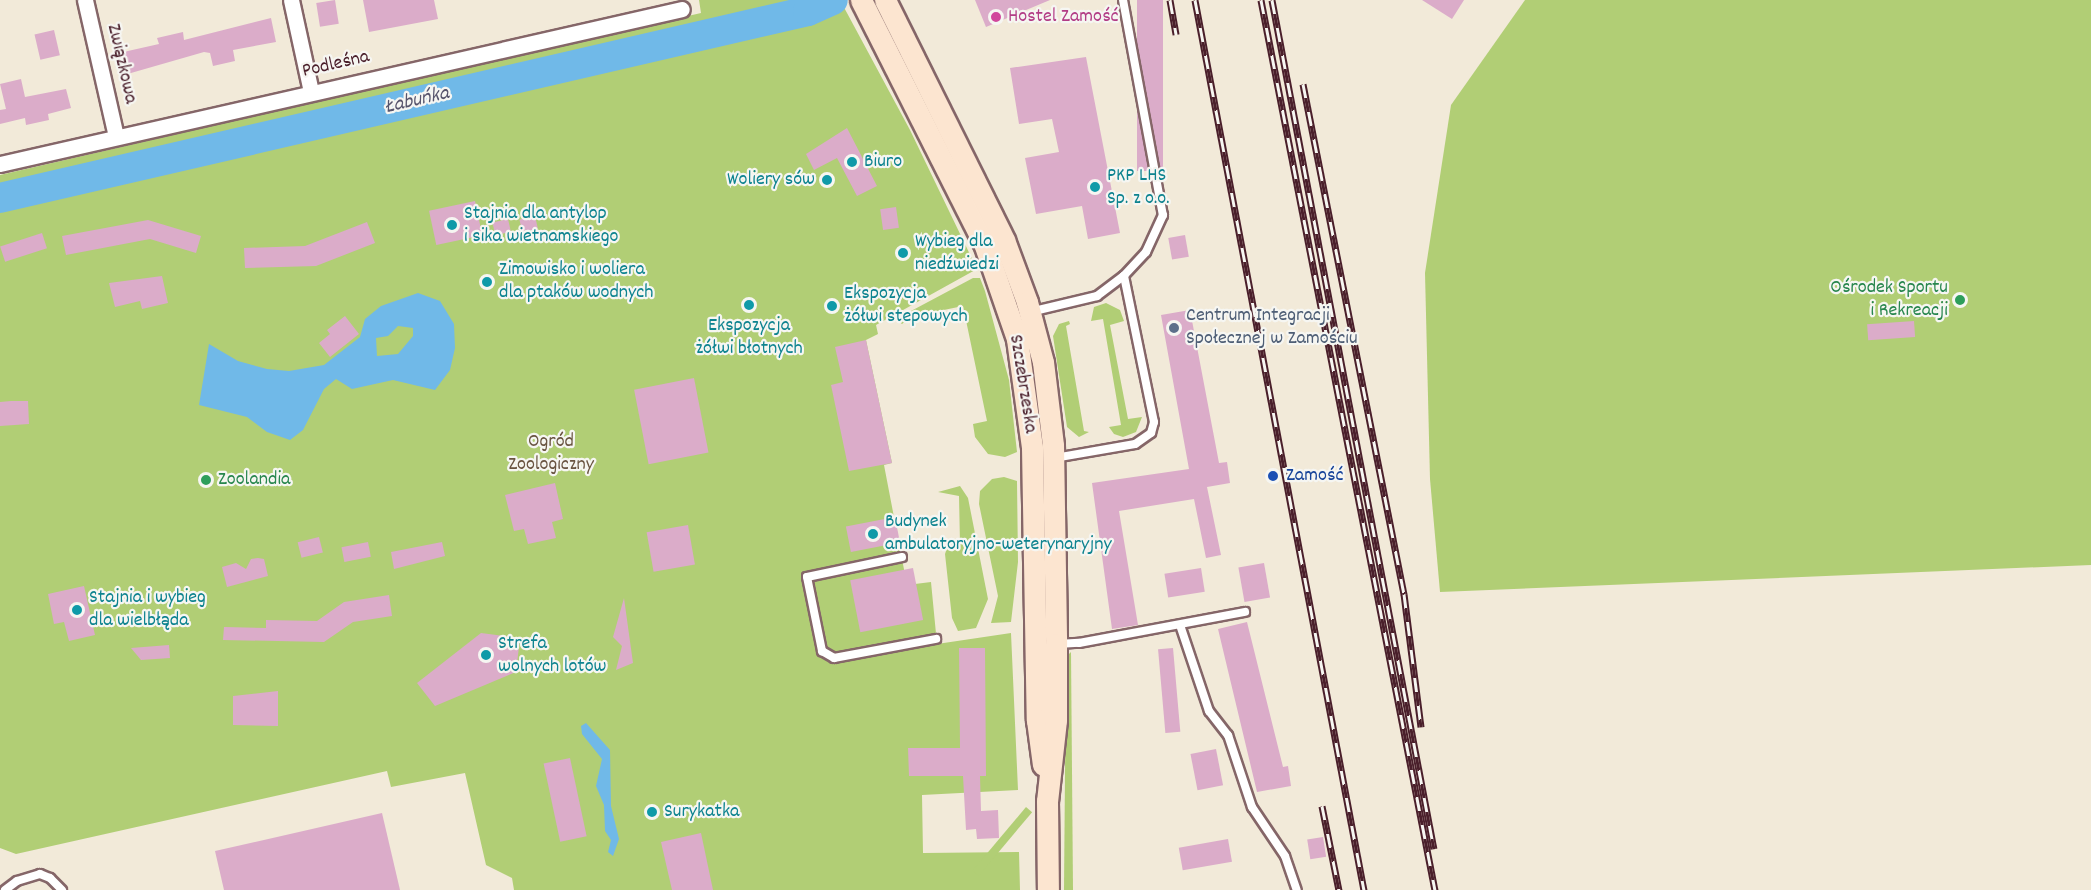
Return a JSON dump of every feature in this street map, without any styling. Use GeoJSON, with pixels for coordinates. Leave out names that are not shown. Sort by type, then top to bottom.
{"type":"FeatureCollection","features":[{"type":"Feature","properties":{"kind":"street","name":"Związkowa"},"geometry":{"type":"LineString","coordinates":[[85,0],[116,137]]}},
{"type":"Feature","properties":{"kind":"street"},"geometry":{"type":"LineString","coordinates":[[291,0],[311,92]]}},
{"type":"Feature","properties":{"kind":"street","name":"Szczebrzeska"},"geometry":{"type":"LineString","coordinates":[[861,0],[1020,314]]}},
{"type":"Feature","properties":{"kind":"street","name":"Szczebrzeska"},"geometry":{"type":"LineString","coordinates":[[889,8],[997,222],[1020,314],[1026,385],[1043,460],[1056,644],[1056,720],[1047,801]]}},
{"type":"Feature","properties":{"kind":"street","name":"Podleśna"},"geometry":{"type":"LineString","coordinates":[[0,164],[682,9]]}},
{"type":"Feature","properties":{"kind":"street","name":"Szczebrzeska"},"geometry":{"type":"LineString","coordinates":[[1043,460],[1037,720],[1047,801],[1048,890]]}},
{"type":"Feature","properties":{"kind":"lane"},"geometry":{"type":"LineString","coordinates":[[1020,314],[1097,296],[1124,276],[1146,252],[1163,215],[1123,0]]}},
{"type":"Feature","properties":{"kind":"lane"},"geometry":{"type":"LineString","coordinates":[[1043,460],[1135,444],[1151,433],[1154,422],[1124,276]]}},
{"type":"Feature","properties":{"kind":"lane"},"geometry":{"type":"LineString","coordinates":[[903,556],[807,577],[820,645],[834,657],[936,639]]}},
{"type":"Feature","properties":{"kind":"lane"},"geometry":{"type":"LineString","coordinates":[[1056,644],[1180,625],[1245,612]]}},
{"type":"Feature","properties":{"kind":"lane"},"geometry":{"type":"LineString","coordinates":[[1180,625],[1209,711],[1228,735],[1252,807],[1285,856],[1297,890]]}},
{"type":"Feature","properties":{"kind":"lane"},"geometry":{"type":"LineString","coordinates":[[5,890],[17,881],[39,874],[50,878],[62,890]]}},
{"type":"Feature","properties":{"kind":"green space","name":"Ogród Zoologiczny"},"geometry":{"type":"Polygon","coordinates":[[[699,0],[840,0],[910,130],[977,269],[876,325],[878,334],[866,340],[892,463],[884,465],[907,585],[931,582],[937,644],[1011,633],[1018,790],[922,795],[923,853],[1019,852],[1020,890],[514,890],[512,878],[486,865],[465,773],[391,787],[387,771],[16,854],[0,848],[0,175],[701,13],[699,0]]]}},
{"type":"Feature","properties":{"kind":"green space"},"geometry":{"type":"Polygon","coordinates":[[[1525,0],[2091,0],[2091,565],[1440,592],[1430,479],[1425,273],[1451,105],[1525,0]]]}},
{"type":"Feature","properties":{"kind":"green space"},"geometry":{"type":"Polygon","coordinates":[[[973,278],[980,278],[985,291],[1009,380],[1017,452],[1005,457],[988,454],[975,437],[973,424],[987,421],[963,306],[910,317],[902,324],[896,319],[973,278]]]}},
{"type":"Feature","properties":{"kind":"green space"},"geometry":{"type":"Polygon","coordinates":[[[1106,303],[1120,310],[1124,321],[1110,325],[1128,419],[1142,417],[1136,432],[1123,437],[1114,434],[1109,427],[1121,425],[1103,319],[1091,321],[1094,307],[1106,303]]]}},
{"type":"Feature","properties":{"kind":"green space"},"geometry":{"type":"Polygon","coordinates":[[[1069,321],[1070,324],[1066,326],[1084,431],[1089,432],[1079,437],[1067,427],[1053,336],[1059,324],[1069,321]]]}},
{"type":"Feature","properties":{"kind":"green space"},"geometry":{"type":"Polygon","coordinates":[[[1004,477],[1017,481],[1018,562],[1011,622],[991,623],[998,596],[979,504],[980,491],[992,479],[1004,477]]]}},
{"type":"Feature","properties":{"kind":"green space"},"geometry":{"type":"Polygon","coordinates":[[[960,486],[968,498],[988,599],[976,628],[958,631],[952,618],[945,554],[948,545],[960,544],[959,496],[938,492],[960,486]]]}},
{"type":"Feature","properties":{"kind":"green space"},"geometry":{"type":"Polygon","coordinates":[[[1071,652],[1073,890],[1064,890],[1066,657],[1071,652]]]}},
{"type":"Feature","properties":{"kind":"green space"},"geometry":{"type":"Polygon","coordinates":[[[1026,807],[1032,812],[979,876],[973,871],[1026,807]]]}},
{"type":"Feature","properties":{"kind":"water"},"geometry":{"type":"Polygon","coordinates":[[[418,293],[440,301],[454,324],[455,348],[450,370],[435,390],[393,380],[352,389],[336,379],[324,389],[303,430],[290,440],[267,432],[247,417],[199,405],[209,344],[238,361],[267,369],[289,371],[324,365],[360,337],[365,319],[381,306],[418,293]],[[398,326],[388,336],[376,338],[377,356],[398,354],[413,336],[413,328],[398,326]]]}},
{"type":"Feature","properties":{"kind":"water"},"geometry":{"type":"Polygon","coordinates":[[[586,723],[610,750],[611,806],[619,839],[613,856],[608,852],[611,840],[605,831],[604,805],[596,786],[602,759],[582,734],[581,726],[586,723]]]}},
{"type":"Feature","properties":{"kind":"building"},"geometry":{"type":"Polygon","coordinates":[[[335,0],[339,24],[320,27],[316,3],[335,0]]]}},
{"type":"Feature","properties":{"kind":"building"},"geometry":{"type":"Polygon","coordinates":[[[363,0],[434,0],[438,19],[369,32],[363,0]]]}},
{"type":"Feature","properties":{"kind":"building","name":"Hostel Zamość"},"geometry":{"type":"Polygon","coordinates":[[[975,0],[1050,0],[986,27],[975,0]]]}},
{"type":"Feature","properties":{"kind":"building"},"geometry":{"type":"Polygon","coordinates":[[[1137,0],[1163,0],[1163,171],[1137,171],[1137,0]]]}},
{"type":"Feature","properties":{"kind":"building"},"geometry":{"type":"Polygon","coordinates":[[[1422,0],[1464,0],[1452,19],[1422,0]]]}},
{"type":"Feature","properties":{"kind":"building"},"geometry":{"type":"Polygon","coordinates":[[[271,18],[276,42],[233,50],[235,61],[213,66],[210,53],[204,52],[124,75],[119,53],[159,44],[157,38],[183,32],[184,40],[271,18]]]}},
{"type":"Feature","properties":{"kind":"building"},"geometry":{"type":"Polygon","coordinates":[[[54,30],[60,55],[40,60],[35,34],[54,30]]]}},
{"type":"Feature","properties":{"kind":"building"},"geometry":{"type":"Polygon","coordinates":[[[1086,57],[1120,233],[1088,239],[1082,206],[1036,214],[1025,158],[1059,152],[1052,119],[1019,124],[1010,68],[1086,57]]]}},
{"type":"Feature","properties":{"kind":"building"},"geometry":{"type":"Polygon","coordinates":[[[21,79],[25,97],[66,89],[71,108],[48,114],[49,120],[26,125],[25,118],[0,124],[0,110],[6,109],[0,84],[21,79]]]}},
{"type":"Feature","properties":{"kind":"building","name":"Biuro"},"geometry":{"type":"Polygon","coordinates":[[[847,128],[877,186],[857,196],[837,158],[814,170],[806,154],[847,128]]]}},
{"type":"Feature","properties":{"kind":"building"},"geometry":{"type":"Polygon","coordinates":[[[475,201],[482,235],[436,245],[429,211],[475,201]]]}},
{"type":"Feature","properties":{"kind":"building"},"geometry":{"type":"Polygon","coordinates":[[[896,207],[899,228],[883,230],[880,209],[896,207]]]}},
{"type":"Feature","properties":{"kind":"building"},"geometry":{"type":"Polygon","coordinates":[[[535,216],[538,229],[522,232],[519,220],[535,216]]]}},
{"type":"Feature","properties":{"kind":"building"},"geometry":{"type":"Polygon","coordinates":[[[508,219],[511,232],[495,235],[492,223],[508,219]]]}},
{"type":"Feature","properties":{"kind":"building"},"geometry":{"type":"Polygon","coordinates":[[[148,220],[201,236],[196,253],[150,239],[66,255],[62,236],[148,220]]]}},
{"type":"Feature","properties":{"kind":"building"},"geometry":{"type":"Polygon","coordinates":[[[367,222],[375,243],[316,266],[245,268],[244,248],[305,246],[367,222]]]}},
{"type":"Feature","properties":{"kind":"building"},"geometry":{"type":"Polygon","coordinates":[[[42,233],[47,248],[5,262],[0,247],[42,233]]]}},
{"type":"Feature","properties":{"kind":"building"},"geometry":{"type":"Polygon","coordinates":[[[1185,235],[1189,257],[1172,260],[1168,238],[1185,235]]]}},
{"type":"Feature","properties":{"kind":"building"},"geometry":{"type":"Polygon","coordinates":[[[162,276],[168,303],[142,309],[140,301],[115,307],[109,283],[162,276]]]}},
{"type":"Feature","properties":{"kind":"building"},"geometry":{"type":"Polygon","coordinates":[[[1190,310],[1219,463],[1227,462],[1230,483],[1207,487],[1221,555],[1206,558],[1194,499],[1119,511],[1138,625],[1112,629],[1092,483],[1189,469],[1161,315],[1190,310]]]}},
{"type":"Feature","properties":{"kind":"building"},"geometry":{"type":"Polygon","coordinates":[[[345,316],[359,334],[330,357],[319,343],[330,334],[327,330],[345,316]]]}},
{"type":"Feature","properties":{"kind":"building"},"geometry":{"type":"Polygon","coordinates":[[[1914,321],[1915,337],[1868,340],[1867,324],[1914,321]]]}},
{"type":"Feature","properties":{"kind":"building"},"geometry":{"type":"Polygon","coordinates":[[[866,340],[892,463],[849,471],[831,385],[843,382],[835,347],[866,340]]]}},
{"type":"Feature","properties":{"kind":"building"},"geometry":{"type":"Polygon","coordinates":[[[694,378],[709,453],[649,464],[634,390],[694,378]]]}},
{"type":"Feature","properties":{"kind":"building"},"geometry":{"type":"Polygon","coordinates":[[[28,401],[29,424],[0,426],[0,402],[28,401]]]}},
{"type":"Feature","properties":{"kind":"building"},"geometry":{"type":"Polygon","coordinates":[[[555,483],[563,519],[552,522],[556,538],[528,544],[524,529],[514,531],[505,495],[555,483]]]}},
{"type":"Feature","properties":{"kind":"building","name":"Budynek ambulatoryjno-weterynaryjny"},"geometry":{"type":"Polygon","coordinates":[[[895,517],[900,543],[851,552],[846,527],[895,517]]]}},
{"type":"Feature","properties":{"kind":"building"},"geometry":{"type":"Polygon","coordinates":[[[688,525],[695,564],[654,572],[647,532],[688,525]]]}},
{"type":"Feature","properties":{"kind":"building"},"geometry":{"type":"Polygon","coordinates":[[[319,537],[323,553],[302,558],[298,542],[319,537]]]}},
{"type":"Feature","properties":{"kind":"building"},"geometry":{"type":"Polygon","coordinates":[[[368,542],[371,557],[344,562],[341,547],[368,542]]]}},
{"type":"Feature","properties":{"kind":"building"},"geometry":{"type":"Polygon","coordinates":[[[442,542],[445,556],[394,569],[391,552],[442,542]]]}},
{"type":"Feature","properties":{"kind":"building"},"geometry":{"type":"Polygon","coordinates":[[[251,559],[264,559],[268,576],[227,587],[222,567],[236,563],[246,569],[251,559]]]}},
{"type":"Feature","properties":{"kind":"building"},"geometry":{"type":"Polygon","coordinates":[[[1264,563],[1270,597],[1244,602],[1238,568],[1264,563]]]}},
{"type":"Feature","properties":{"kind":"building"},"geometry":{"type":"Polygon","coordinates":[[[913,568],[923,620],[860,632],[850,580],[913,568]]]}},
{"type":"Feature","properties":{"kind":"building"},"geometry":{"type":"Polygon","coordinates":[[[1201,568],[1205,592],[1168,597],[1164,574],[1201,568]]]}},
{"type":"Feature","properties":{"kind":"building"},"geometry":{"type":"Polygon","coordinates":[[[84,586],[95,635],[69,641],[64,622],[54,624],[48,594],[84,586]]]}},
{"type":"Feature","properties":{"kind":"building"},"geometry":{"type":"Polygon","coordinates":[[[389,595],[392,616],[353,622],[324,642],[223,640],[224,627],[266,628],[266,620],[317,621],[344,602],[389,595]]]}},
{"type":"Feature","properties":{"kind":"building"},"geometry":{"type":"Polygon","coordinates":[[[624,598],[633,663],[616,670],[622,646],[613,637],[624,598]]]}},
{"type":"Feature","properties":{"kind":"building"},"geometry":{"type":"Polygon","coordinates":[[[1247,622],[1283,767],[1288,766],[1291,786],[1257,792],[1218,629],[1247,622]]]}},
{"type":"Feature","properties":{"kind":"building","name":"Strefa wolnych lotów"},"geometry":{"type":"Polygon","coordinates":[[[481,633],[520,638],[516,672],[435,706],[417,683],[481,633]]]}},
{"type":"Feature","properties":{"kind":"building"},"geometry":{"type":"Polygon","coordinates":[[[169,645],[170,658],[141,660],[131,648],[169,645]]]}},
{"type":"Feature","properties":{"kind":"building"},"geometry":{"type":"Polygon","coordinates":[[[959,648],[985,648],[986,776],[980,776],[981,811],[998,810],[999,838],[977,839],[976,829],[966,830],[963,776],[909,776],[908,748],[960,748],[959,648]]]}},
{"type":"Feature","properties":{"kind":"building"},"geometry":{"type":"Polygon","coordinates":[[[1173,648],[1180,732],[1165,733],[1158,649],[1173,648]]]}},
{"type":"Feature","properties":{"kind":"building"},"geometry":{"type":"Polygon","coordinates":[[[278,691],[278,726],[233,725],[233,696],[278,691]]]}},
{"type":"Feature","properties":{"kind":"building"},"geometry":{"type":"Polygon","coordinates":[[[1216,749],[1223,785],[1198,790],[1190,754],[1216,749]]]}},
{"type":"Feature","properties":{"kind":"building"},"geometry":{"type":"Polygon","coordinates":[[[570,758],[587,836],[560,842],[544,764],[570,758]]]}},
{"type":"Feature","properties":{"kind":"building"},"geometry":{"type":"Polygon","coordinates":[[[382,813],[400,890],[224,890],[215,851],[382,813]]]}},
{"type":"Feature","properties":{"kind":"building"},"geometry":{"type":"Polygon","coordinates":[[[701,833],[713,890],[672,890],[661,842],[701,833]]]}},
{"type":"Feature","properties":{"kind":"building"},"geometry":{"type":"Polygon","coordinates":[[[1323,837],[1326,857],[1310,859],[1307,840],[1323,837]]]}},
{"type":"Feature","properties":{"kind":"building"},"geometry":{"type":"Polygon","coordinates":[[[1228,839],[1232,862],[1183,870],[1179,848],[1228,839]]]}},
{"type":"Feature","properties":{"kind":"waterway","name":"Łabuńka"},"geometry":{"type":"LineString","coordinates":[[0,198],[808,11],[833,0]]}},
{"type":"Feature","properties":{"kind":"railway"},"geometry":{"type":"LineString","coordinates":[[1170,0],[1176,34]]}},
{"type":"Feature","properties":{"kind":"railway"},"geometry":{"type":"LineString","coordinates":[[1195,0],[1364,890]]}},
{"type":"Feature","properties":{"kind":"railway"},"geometry":{"type":"LineString","coordinates":[[1261,0],[1435,890]]}},
{"type":"Feature","properties":{"kind":"railway"},"geometry":{"type":"LineString","coordinates":[[1272,0],[1434,849]]}},
{"type":"Feature","properties":{"kind":"railway"},"geometry":{"type":"LineString","coordinates":[[1303,84],[1404,594],[1421,727]]}},
{"type":"Feature","properties":{"kind":"railway"},"geometry":{"type":"LineString","coordinates":[[1322,806],[1339,890]]}},
{"type":"Feature","properties":{"kind":"place","name":"Hostel Zamość"},"geometry":{"type":"Point","coordinates":[996,17]}},
{"type":"Feature","properties":{"kind":"place","name":"Biuro"},"geometry":{"type":"Point","coordinates":[852,162]}},
{"type":"Feature","properties":{"kind":"place","name":"Woliery sów"},"geometry":{"type":"Point","coordinates":[827,180]}},
{"type":"Feature","properties":{"kind":"place","name":"PKP LHS Sp. z o.o."},"geometry":{"type":"Point","coordinates":[1095,187]}},
{"type":"Feature","properties":{"kind":"place","name":"Stajnia dla antylop i sika wietnamskiego"},"geometry":{"type":"Point","coordinates":[452,225]}},
{"type":"Feature","properties":{"kind":"place","name":"Wybieg dla niedźwiedzi"},"geometry":{"type":"Point","coordinates":[903,253]}},
{"type":"Feature","properties":{"kind":"place","name":"Zimowisko i woliera dla ptaków wodnych"},"geometry":{"type":"Point","coordinates":[487,282]}},
{"type":"Feature","properties":{"kind":"place","name":"Ośrodek Sportu i Rekreacji"},"geometry":{"type":"Point","coordinates":[1960,300]}},
{"type":"Feature","properties":{"kind":"place","name":"Ekspozycja żółwi błotnych"},"geometry":{"type":"Point","coordinates":[749,305]}},
{"type":"Feature","properties":{"kind":"place","name":"Ekspozycja żółwi stepowych"},"geometry":{"type":"Point","coordinates":[832,306]}},
{"type":"Feature","properties":{"kind":"place","name":"Centrum Integracji Społecznej w Zamościu"},"geometry":{"type":"Point","coordinates":[1174,328]}},
{"type":"Feature","properties":{"kind":"place","name":"Zamość"},"geometry":{"type":"Point","coordinates":[1273,476]}},
{"type":"Feature","properties":{"kind":"place","name":"Zoolandia"},"geometry":{"type":"Point","coordinates":[206,480]}},
{"type":"Feature","properties":{"kind":"place","name":"Budynek ambulatoryjno-weterynaryjny"},"geometry":{"type":"Point","coordinates":[873,534]}},
{"type":"Feature","properties":{"kind":"place","name":"Stajnia i wybieg dla wielbłąda"},"geometry":{"type":"Point","coordinates":[77,610]}},
{"type":"Feature","properties":{"kind":"place","name":"Strefa wolnych lotów"},"geometry":{"type":"Point","coordinates":[486,655]}},
{"type":"Feature","properties":{"kind":"place","name":"Surykatka"},"geometry":{"type":"Point","coordinates":[652,812]}}]}
